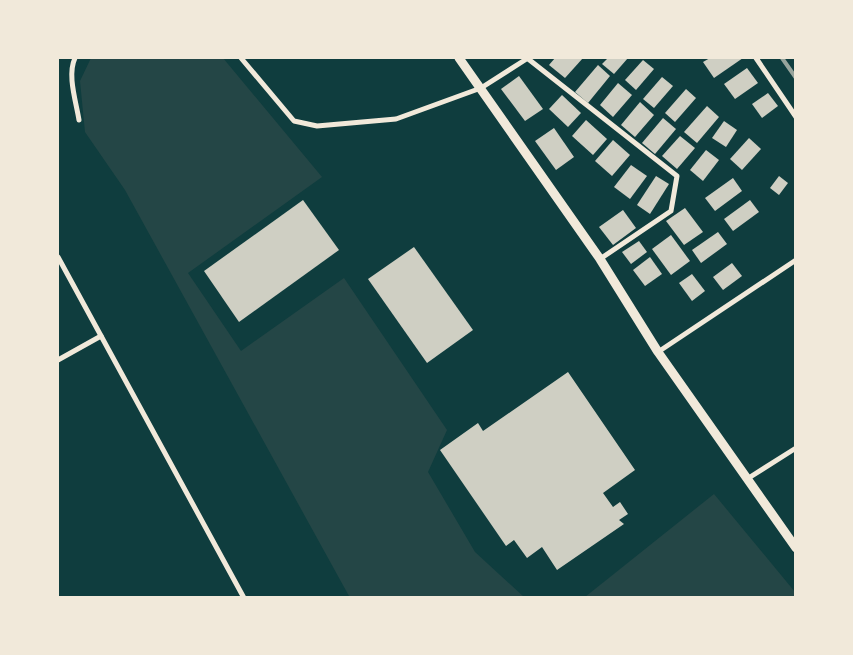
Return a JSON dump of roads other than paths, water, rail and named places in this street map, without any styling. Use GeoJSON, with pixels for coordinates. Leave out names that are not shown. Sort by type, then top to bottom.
{"type":"FeatureCollection","features":[{"type":"Feature","properties":{"kind":"street"},"geometry":{"type":"LineString","coordinates":[[75,58],[72,63],[72,79],[80,120]]}},
{"type":"Feature","properties":{"kind":"street"},"geometry":{"type":"LineString","coordinates":[[241,58],[294,122],[317,126],[396,118],[481,88],[528,58],[677,176],[670,210],[600,259]]}},
{"type":"Feature","properties":{"kind":"street"},"geometry":{"type":"LineString","coordinates":[[459,58],[600,259],[658,352],[796,548]]}},
{"type":"Feature","properties":{"kind":"street"},"geometry":{"type":"LineString","coordinates":[[756,58],[796,118]]}},
{"type":"Feature","properties":{"kind":"street"},"geometry":{"type":"LineString","coordinates":[[58,257],[244,598]]}},
{"type":"Feature","properties":{"kind":"street"},"geometry":{"type":"LineString","coordinates":[[658,352],[796,260]]}},
{"type":"Feature","properties":{"kind":"street"},"geometry":{"type":"LineString","coordinates":[[58,360],[101,336]]}},
{"type":"Feature","properties":{"kind":"street"},"geometry":{"type":"LineString","coordinates":[[747,479],[796,448]]}},
{"type":"Feature","properties":{"kind":"railway"},"geometry":{"type":"LineString","coordinates":[[782,58],[796,78]]}}]}
